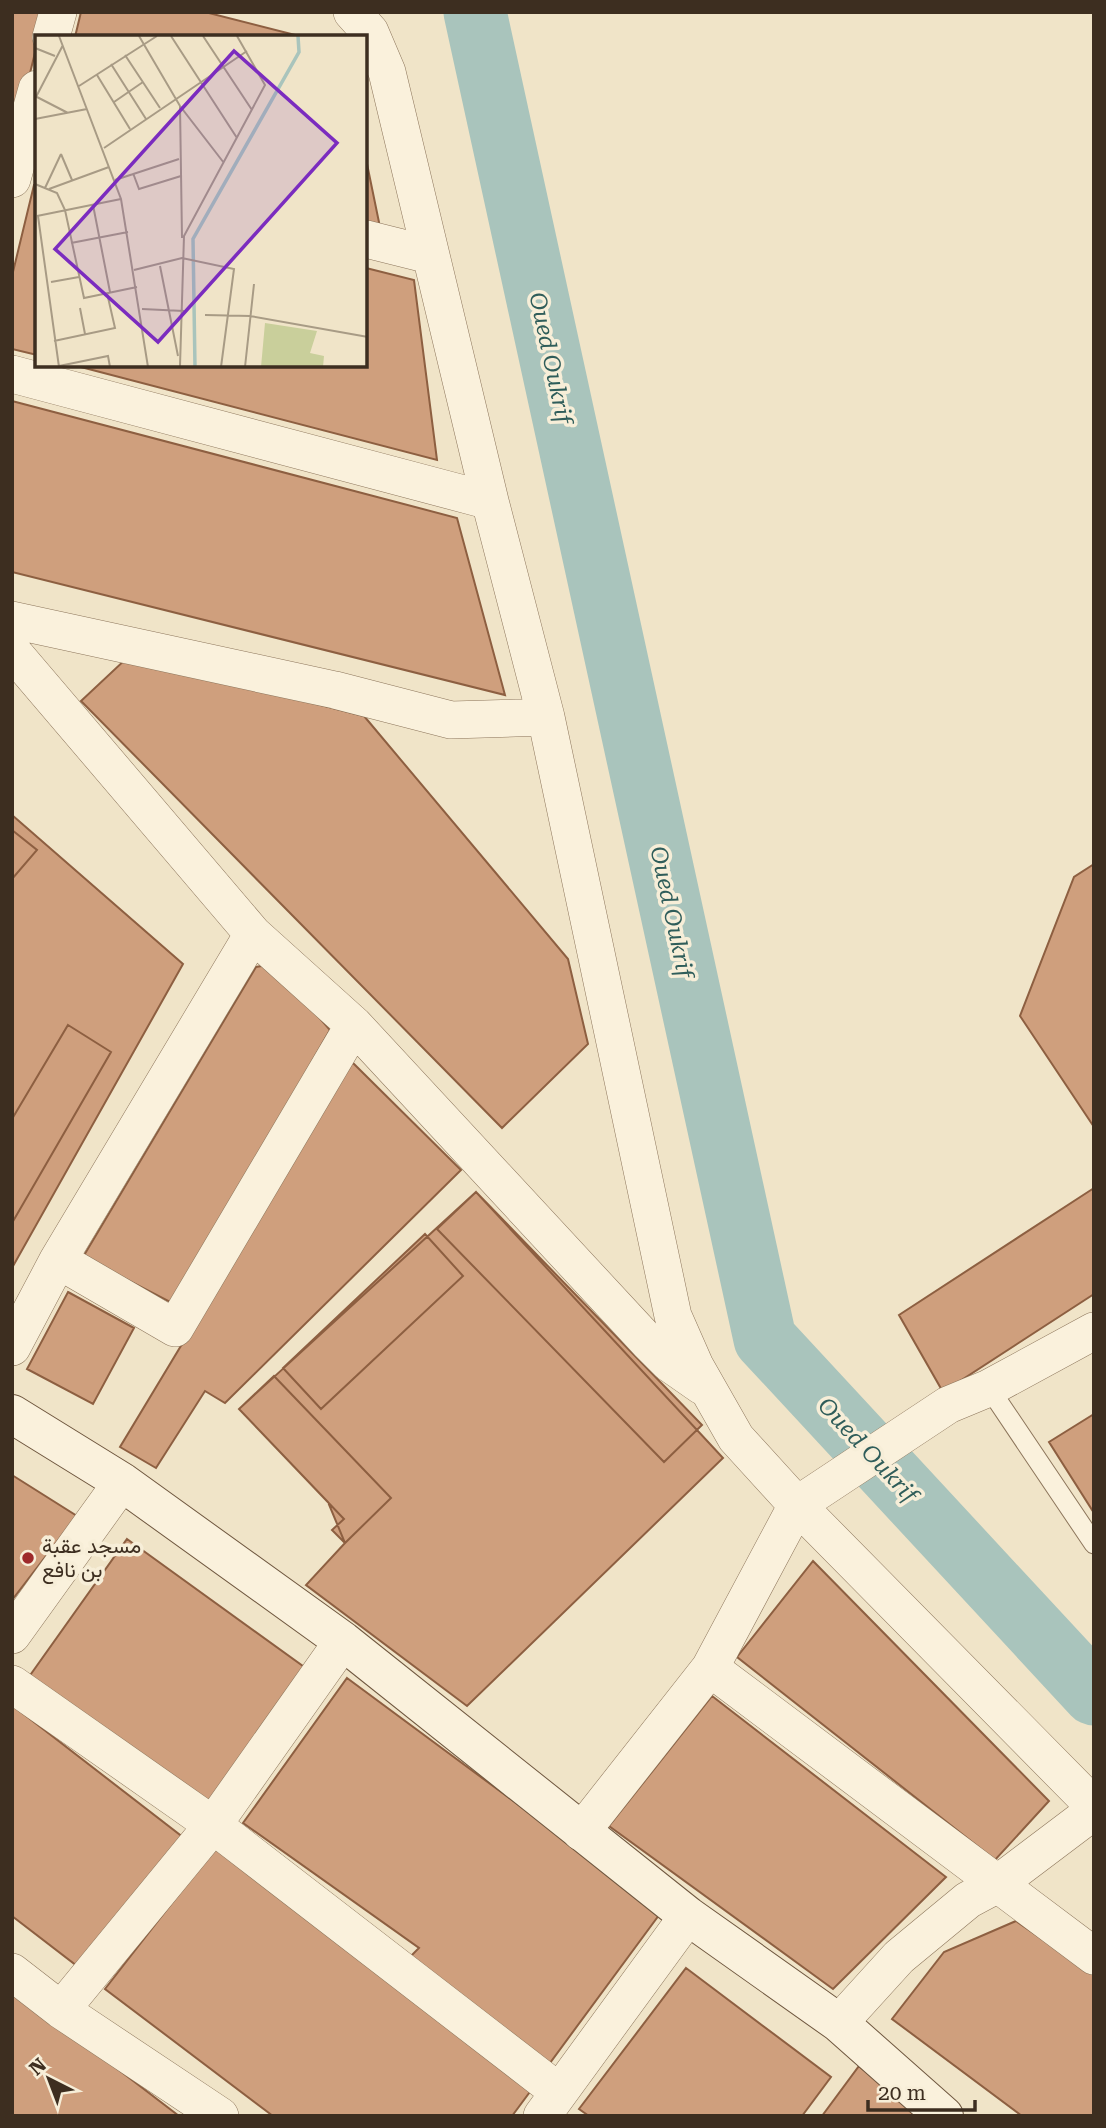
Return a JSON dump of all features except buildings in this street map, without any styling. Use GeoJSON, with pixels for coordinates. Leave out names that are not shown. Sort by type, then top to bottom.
{"type":"FeatureCollection","features":[{"type":"Feature","properties":{"kind":"street"},"geometry":{"type":"LineString","coordinates":[[52,35],[58,12]]}},
{"type":"Feature","properties":{"kind":"street"},"geometry":{"type":"LineString","coordinates":[[352,12],[370,32],[380,51],[546,717],[673,1316],[708,1390],[736,1438],[797,1505],[1094,1809],[996,1885],[968,1900],[899,1956],[839,2023]]}},
{"type":"Feature","properties":{"kind":"street"},"geometry":{"type":"LineString","coordinates":[[20,164],[35,98]]}},
{"type":"Feature","properties":{"kind":"street"},"geometry":{"type":"LineString","coordinates":[[368,240],[430,255]]}},
{"type":"Feature","properties":{"kind":"street"},"geometry":{"type":"LineString","coordinates":[[12,374],[490,501]]}},
{"type":"Feature","properties":{"kind":"street"},"geometry":{"type":"LineString","coordinates":[[12,621],[335,690],[451,720],[546,717]]}},
{"type":"Feature","properties":{"kind":"street"},"geometry":{"type":"LineString","coordinates":[[12,651],[253,933],[354,1026],[649,1343],[669,1363],[708,1390]]}},
{"type":"Feature","properties":{"kind":"street"},"geometry":{"type":"LineString","coordinates":[[12,1347],[58,1260],[253,933]]}},
{"type":"Feature","properties":{"kind":"street"},"geometry":{"type":"LineString","coordinates":[[58,1260],[175,1328],[354,1026]]}},
{"type":"Feature","properties":{"kind":"street"},"geometry":{"type":"LineString","coordinates":[[582,1832],[710,1668],[797,1505],[948,1405],[989,1388],[1094,1331]]}},
{"type":"Feature","properties":{"kind":"street"},"geometry":{"type":"LineString","coordinates":[[12,1414],[122,1482],[343,1640],[688,1916],[839,2023],[944,2116]]}},
{"type":"Feature","properties":{"kind":"street"},"geometry":{"type":"LineString","coordinates":[[12,1635],[122,1482]]}},
{"type":"Feature","properties":{"kind":"street"},"geometry":{"type":"LineString","coordinates":[[61,2010],[213,1825],[343,1640]]}},
{"type":"Feature","properties":{"kind":"street"},"geometry":{"type":"LineString","coordinates":[[710,1668],[1094,1956]]}},
{"type":"Feature","properties":{"kind":"street"},"geometry":{"type":"LineString","coordinates":[[12,1684],[213,1825],[547,2109],[688,1916]]}},
{"type":"Feature","properties":{"kind":"street"},"geometry":{"type":"LineString","coordinates":[[12,1972],[61,2010],[220,2116]]}},
{"type":"Feature","properties":{"kind":"lane"},"geometry":{"type":"LineString","coordinates":[[989,1388],[1094,1544]]}},
{"type":"Feature","properties":{"kind":"waterway","name":"Oued Oukrif"},"geometry":{"type":"LineString","coordinates":[[475,12],[765,1339],[1094,1694]]}},
{"type":"Feature","properties":{"kind":"place","name":"مسجد عقبة بن نافع"},"geometry":{"type":"Point","coordinates":[28,1558]}}]}
